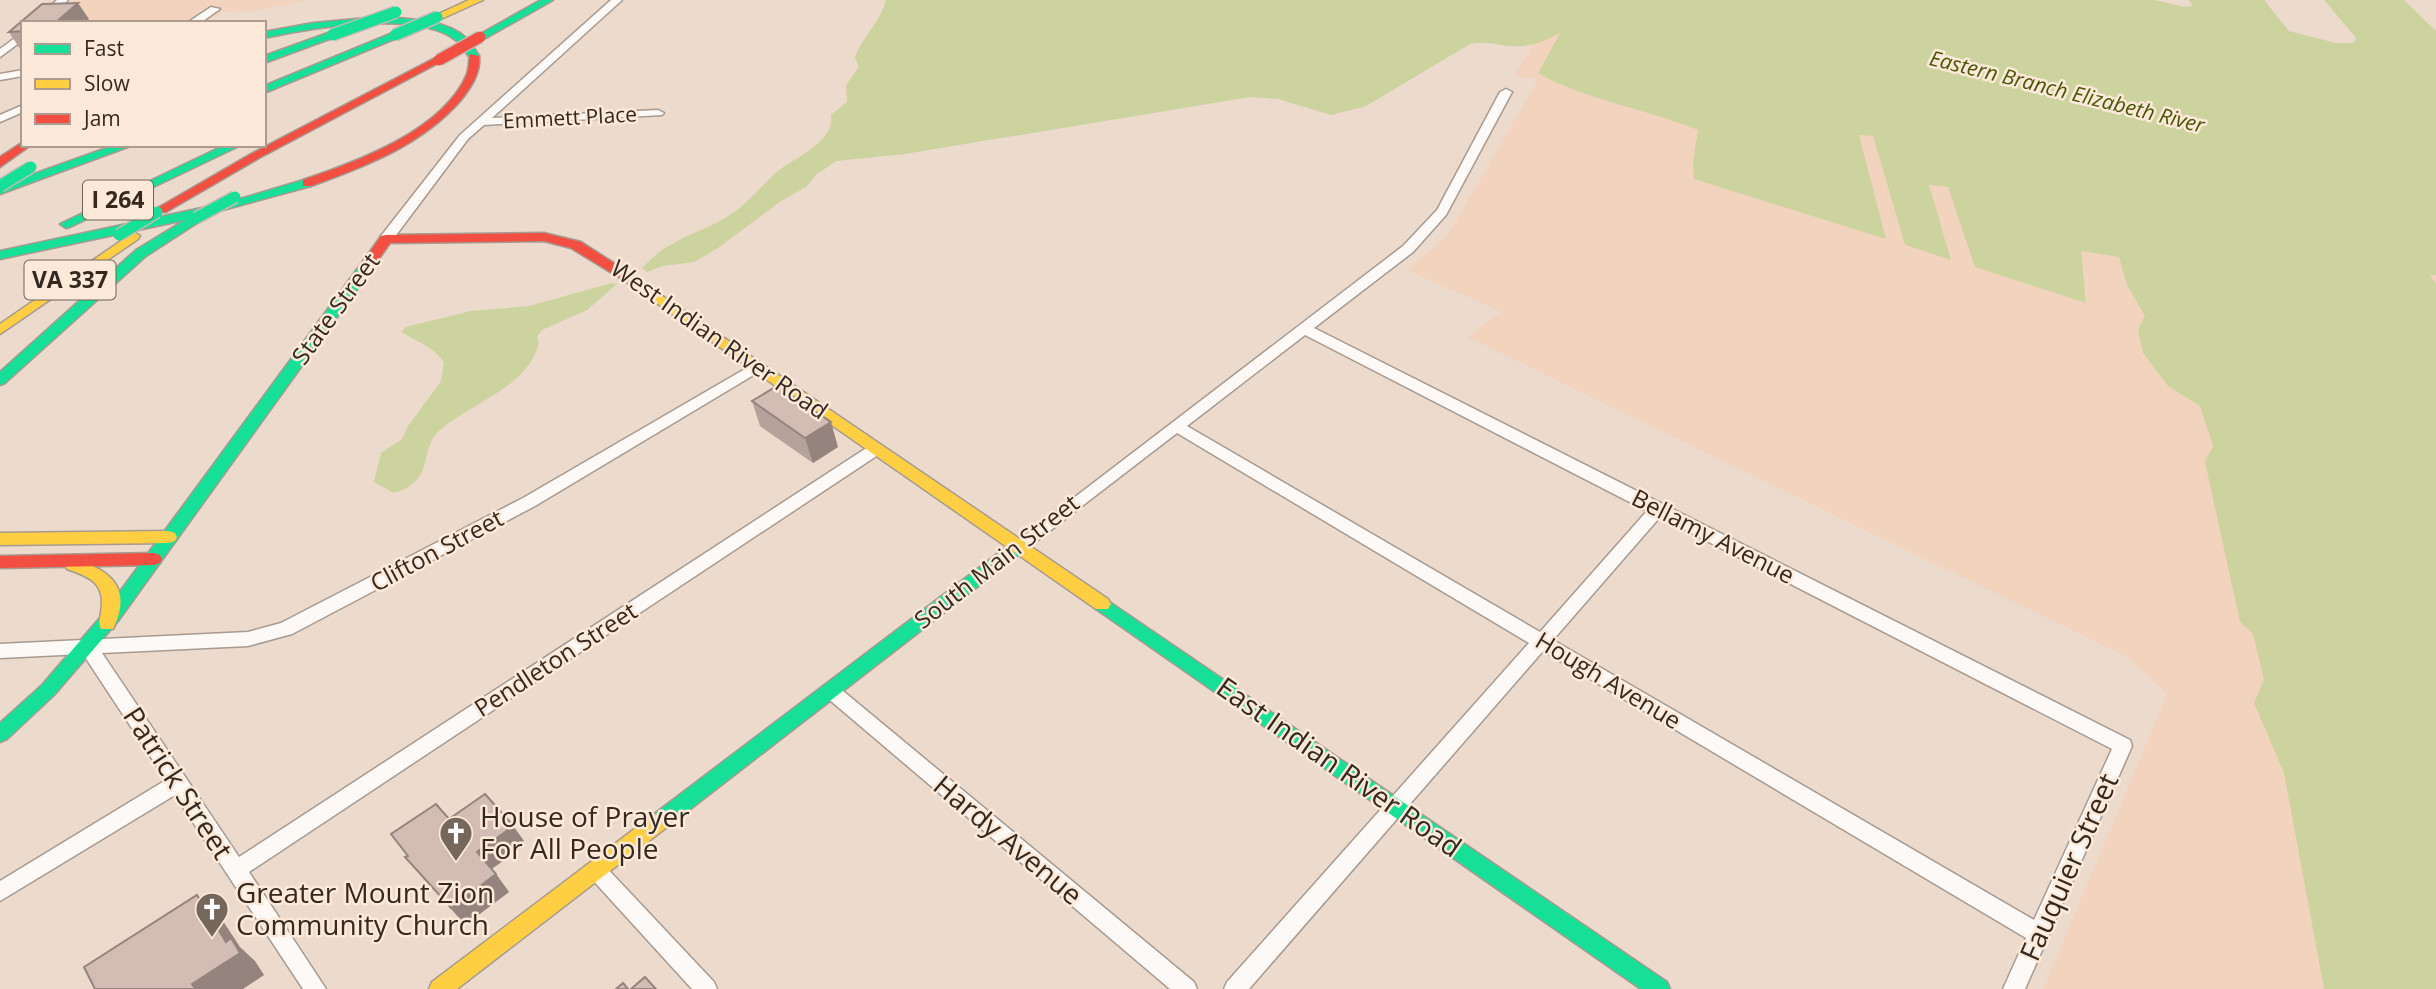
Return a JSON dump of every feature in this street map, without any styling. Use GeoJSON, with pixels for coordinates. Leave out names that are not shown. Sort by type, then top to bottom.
{"type":"FeatureCollection","features":[{"type":"Feature","properties":{"kind":"main road"},"geometry":{"type":"LineString","coordinates":[[266,89],[478,0]]}},
{"type":"Feature","properties":{"kind":"main road"},"geometry":{"type":"LineString","coordinates":[[476,33],[531,0]]}},
{"type":"Feature","properties":{"kind":"main road","name":"VA 337"},"geometry":{"type":"LineString","coordinates":[[0,330],[141,231],[297,136],[435,55],[548,0]]}},
{"type":"Feature","properties":{"kind":"main road"},"geometry":{"type":"LineString","coordinates":[[266,59],[419,4]]}},
{"type":"Feature","properties":{"kind":"main road"},"geometry":{"type":"LineString","coordinates":[[266,23],[323,8]]}},
{"type":"Feature","properties":{"kind":"main road"},"geometry":{"type":"LineString","coordinates":[[0,255],[73,235],[261,196],[333,174],[391,149],[437,119],[462,94],[475,69],[474,53],[466,41],[452,32],[418,22],[346,20],[266,35]]}},
{"type":"Feature","properties":{"kind":"main road"},"geometry":{"type":"LineString","coordinates":[[266,43],[311,32],[361,26],[404,28],[440,40],[454,53],[456,64],[452,80],[436,100],[404,122]]}},
{"type":"Feature","properties":{"kind":"main road"},"geometry":{"type":"LineString","coordinates":[[307,110],[435,55]]}},
{"type":"Feature","properties":{"kind":"main road"},"geometry":{"type":"LineString","coordinates":[[0,143],[21,131]]}},
{"type":"Feature","properties":{"kind":"main road"},"geometry":{"type":"LineString","coordinates":[[0,313],[156,212],[297,136]]}},
{"type":"Feature","properties":{"kind":"main road"},"geometry":{"type":"LineString","coordinates":[[0,160],[21,147]]}},
{"type":"Feature","properties":{"kind":"main road"},"geometry":{"type":"LineString","coordinates":[[0,186],[91,147]]}},
{"type":"Feature","properties":{"kind":"main road","name":"I 264"},"geometry":{"type":"LineString","coordinates":[[0,186],[121,147]]}},
{"type":"Feature","properties":{"kind":"main road","name":"I 264"},"geometry":{"type":"LineString","coordinates":[[0,249],[67,224],[230,147]]}},
{"type":"Feature","properties":{"kind":"main road"},"geometry":{"type":"LineString","coordinates":[[0,186],[52,155]]}},
{"type":"Feature","properties":{"kind":"main road"},"geometry":{"type":"LineString","coordinates":[[0,380],[141,253],[196,218],[298,168]]}},
{"type":"Feature","properties":{"kind":"main road","name":"West Indian River Road"},"geometry":{"type":"LineString","coordinates":[[386,239],[544,237],[576,245],[615,267],[1019,546]]}},
{"type":"Feature","properties":{"kind":"main road","name":"State Street"},"geometry":{"type":"LineString","coordinates":[[89,647],[386,239]]}},
{"type":"Feature","properties":{"kind":"main road"},"geometry":{"type":"LineString","coordinates":[[0,539],[169,537]]}},
{"type":"Feature","properties":{"kind":"main road","name":"South Main Street"},"geometry":{"type":"LineString","coordinates":[[440,989],[1019,546]]}},
{"type":"Feature","properties":{"kind":"main road","name":"East Indian River Road"},"geometry":{"type":"LineString","coordinates":[[1019,546],[1659,989]]}},
{"type":"Feature","properties":{"kind":"main road"},"geometry":{"type":"LineString","coordinates":[[0,562],[154,559]]}},
{"type":"Feature","properties":{"kind":"main road"},"geometry":{"type":"LineString","coordinates":[[52,561],[91,569],[104,577],[113,596],[107,624]]}},
{"type":"Feature","properties":{"kind":"main road"},"geometry":{"type":"LineString","coordinates":[[0,734],[53,688],[89,647]]}},
{"type":"Feature","properties":{"kind":"street"},"geometry":{"type":"LineString","coordinates":[[39,21],[63,0]]}},
{"type":"Feature","properties":{"kind":"street","name":"State Street"},"geometry":{"type":"LineString","coordinates":[[386,239],[450,153],[617,0]]}},
{"type":"Feature","properties":{"kind":"street"},"geometry":{"type":"LineString","coordinates":[[195,21],[215,9]]}},
{"type":"Feature","properties":{"kind":"street"},"geometry":{"type":"LineString","coordinates":[[0,54],[21,37]]}},
{"type":"Feature","properties":{"kind":"street"},"geometry":{"type":"LineString","coordinates":[[0,77],[21,73]]}},
{"type":"Feature","properties":{"kind":"street","name":"South Main Street"},"geometry":{"type":"LineString","coordinates":[[1019,546],[1408,249],[1426,231],[1454,191],[1506,92]]}},
{"type":"Feature","properties":{"kind":"street"},"geometry":{"type":"LineString","coordinates":[[0,119],[21,109]]}},
{"type":"Feature","properties":{"kind":"street","name":"Emmett Place"},"geometry":{"type":"LineString","coordinates":[[481,122],[658,113]]}},
{"type":"Feature","properties":{"kind":"street","name":"Bellamy Avenue"},"geometry":{"type":"LineString","coordinates":[[1303,328],[2123,746]]}},
{"type":"Feature","properties":{"kind":"street","name":"Clifton Street"},"geometry":{"type":"LineString","coordinates":[[0,651],[248,639],[286,629],[529,502],[757,367]]}},
{"type":"Feature","properties":{"kind":"street","name":"Hough Avenue"},"geometry":{"type":"LineString","coordinates":[[1176,426],[2040,935]]}},
{"type":"Feature","properties":{"kind":"street","name":"Pendleton Street"},"geometry":{"type":"LineString","coordinates":[[236,870],[876,449]]}},
{"type":"Feature","properties":{"kind":"street"},"geometry":{"type":"LineString","coordinates":[[1235,989],[1658,509]]}},
{"type":"Feature","properties":{"kind":"street","name":"Patrick Street"},"geometry":{"type":"LineString","coordinates":[[89,647],[315,989]]}},
{"type":"Feature","properties":{"kind":"street","name":"Hardy Avenue"},"geometry":{"type":"LineString","coordinates":[[831,691],[1186,989]]}},
{"type":"Feature","properties":{"kind":"street","name":"Fauquier Street"},"geometry":{"type":"LineString","coordinates":[[2014,989],[2123,746]]}},
{"type":"Feature","properties":{"kind":"street"},"geometry":{"type":"LineString","coordinates":[[0,891],[178,783]]}},
{"type":"Feature","properties":{"kind":"street"},"geometry":{"type":"LineString","coordinates":[[596,870],[706,989]]}},
{"type":"Feature","properties":{"kind":"shaded area"},"geometry":{"type":"Polygon","coordinates":[[[74,0],[309,0],[256,11],[223,12],[207,21],[50,21],[74,0]]]}},
{"type":"Feature","properties":{"kind":"shaded area"},"geometry":{"type":"Polygon","coordinates":[[[1547,22],[2436,261],[2436,989],[2043,989],[2167,694],[2127,657],[1467,337],[1501,312],[1407,270],[1447,236],[1538,80],[1514,75],[1547,22]]]}},
{"type":"Feature","properties":{"kind":"water","name":"Eastern Branch Elizabeth River"},"geometry":{"type":"Polygon","coordinates":[[[886,0],[2155,0],[2184,7],[2193,6],[2189,0],[2264,0],[2289,31],[2336,43],[2353,43],[2356,38],[2324,0],[2404,0],[2436,31],[2436,275],[2430,275],[2436,284],[2436,989],[2324,989],[2284,773],[2254,703],[2264,680],[2253,634],[2240,622],[2205,462],[2213,446],[2200,406],[2168,386],[2143,353],[2138,330],[2145,316],[2127,285],[2119,257],[2081,251],[2086,303],[1975,267],[1948,187],[1929,185],[1951,260],[1905,245],[1873,136],[1859,135],[1886,239],[1694,179],[1693,162],[1698,130],[1576,90],[1538,73],[1560,33],[1527,45],[1470,44],[1366,106],[1331,115],[1278,99],[1250,97],[905,154],[836,161],[817,174],[806,187],[781,201],[718,248],[694,262],[663,266],[647,272],[642,268],[663,249],[730,215],[778,171],[821,141],[831,124],[831,115],[847,102],[846,85],[859,67],[855,57],[886,0]]]}},
{"type":"Feature","properties":{"kind":"water"},"geometry":{"type":"Polygon","coordinates":[[[612,283],[617,284],[587,310],[542,330],[537,337],[539,343],[533,359],[511,383],[439,431],[429,447],[416,481],[394,493],[374,482],[381,453],[402,439],[408,426],[441,381],[444,362],[430,348],[401,332],[406,327],[471,311],[529,306],[612,283]]]}},
{"type":"Feature","properties":{"kind":"building"},"geometry":{"type":"Polygon","coordinates":[[[78,3],[57,21],[22,21],[42,4],[78,3]]]}},
{"type":"Feature","properties":{"kind":"building"},"geometry":{"type":"Polygon","coordinates":[[[21,22],[21,31],[9,32],[21,22]]]}},
{"type":"Feature","properties":{"kind":"building"},"geometry":{"type":"Polygon","coordinates":[[[777,386],[831,422],[805,438],[752,401],[777,386]]]}},
{"type":"Feature","properties":{"kind":"building","name":"House of Prayer For All People"},"geometry":{"type":"Polygon","coordinates":[[[485,794],[511,823],[506,828],[508,830],[477,852],[496,874],[451,908],[405,857],[408,856],[391,834],[436,804],[449,819],[485,794]]]}},
{"type":"Feature","properties":{"kind":"building"},"geometry":{"type":"Polygon","coordinates":[[[197,895],[226,942],[231,938],[240,953],[192,984],[195,989],[95,989],[84,967],[197,895]]]}},
{"type":"Feature","properties":{"kind":"building"},"geometry":{"type":"Polygon","coordinates":[[[645,977],[656,989],[631,989],[645,977]]]}},
{"type":"Feature","properties":{"kind":"building"},"geometry":{"type":"Polygon","coordinates":[[[623,983],[628,989],[616,989],[623,983]]]}},
{"type":"Feature","properties":{"kind":"traffic: fast"},"geometry":{"type":"LineString","coordinates":[[480,37],[548,0]]}},
{"type":"Feature","properties":{"kind":"traffic: fast"},"geometry":{"type":"LineString","coordinates":[[332,35],[396,12]]}},
{"type":"Feature","properties":{"kind":"traffic: fast"},"geometry":{"type":"LineString","coordinates":[[395,35],[437,17]]}},
{"type":"Feature","properties":{"kind":"traffic: fast"},"geometry":{"type":"LineString","coordinates":[[266,35],[345,22],[411,22],[439,28],[461,39],[474,56]]}},
{"type":"Feature","properties":{"kind":"traffic: fast"},"geometry":{"type":"LineString","coordinates":[[266,89],[395,35]]}},
{"type":"Feature","properties":{"kind":"traffic: fast"},"geometry":{"type":"LineString","coordinates":[[266,59],[328,36]]}},
{"type":"Feature","properties":{"kind":"traffic: fast"},"geometry":{"type":"LineString","coordinates":[[0,190],[121,147]]}},
{"type":"Feature","properties":{"kind":"traffic: fast"},"geometry":{"type":"LineString","coordinates":[[66,224],[231,147]]}},
{"type":"Feature","properties":{"kind":"traffic: fast"},"geometry":{"type":"LineString","coordinates":[[0,186],[31,167]]}},
{"type":"Feature","properties":{"kind":"traffic: fast"},"geometry":{"type":"LineString","coordinates":[[0,255],[232,205],[307,183]]}},
{"type":"Feature","properties":{"kind":"traffic: fast"},"geometry":{"type":"LineString","coordinates":[[196,218],[235,197]]}},
{"type":"Feature","properties":{"kind":"traffic: fast"},"geometry":{"type":"LineString","coordinates":[[119,235],[157,212]]}},
{"type":"Feature","properties":{"kind":"traffic: fast"},"geometry":{"type":"LineString","coordinates":[[0,380],[141,253],[196,218]]}},
{"type":"Feature","properties":{"kind":"traffic: fast"},"geometry":{"type":"LineString","coordinates":[[169,537],[366,267]]}},
{"type":"Feature","properties":{"kind":"traffic: fast"},"geometry":{"type":"LineString","coordinates":[[0,734],[48,690],[91,642],[169,537]]}},
{"type":"Feature","properties":{"kind":"traffic: fast"},"geometry":{"type":"LineString","coordinates":[[660,821],[1019,546]]}},
{"type":"Feature","properties":{"kind":"traffic: fast"},"geometry":{"type":"LineString","coordinates":[[1102,604],[1659,989]]}},
{"type":"Feature","properties":{"kind":"traffic: slow"},"geometry":{"type":"LineString","coordinates":[[437,17],[478,0]]}},
{"type":"Feature","properties":{"kind":"traffic: slow"},"geometry":{"type":"LineString","coordinates":[[0,330],[134,236]]}},
{"type":"Feature","properties":{"kind":"traffic: slow"},"geometry":{"type":"LineString","coordinates":[[630,278],[1102,604]]}},
{"type":"Feature","properties":{"kind":"traffic: slow"},"geometry":{"type":"LineString","coordinates":[[0,539],[169,537]]}},
{"type":"Feature","properties":{"kind":"traffic: slow"},"geometry":{"type":"LineString","coordinates":[[73,565],[95,573],[108,584],[111,600],[107,624]]}},
{"type":"Feature","properties":{"kind":"traffic: slow"},"geometry":{"type":"LineString","coordinates":[[440,989],[660,821]]}},
{"type":"Feature","properties":{"kind":"traffic: jam"},"geometry":{"type":"LineString","coordinates":[[439,60],[480,37]]}},
{"type":"Feature","properties":{"kind":"traffic: jam"},"geometry":{"type":"LineString","coordinates":[[307,183],[372,158],[431,123],[466,86],[474,69],[474,56]]}},
{"type":"Feature","properties":{"kind":"traffic: jam"},"geometry":{"type":"LineString","coordinates":[[162,209],[255,156],[439,60]]}},
{"type":"Feature","properties":{"kind":"traffic: jam"},"geometry":{"type":"LineString","coordinates":[[0,163],[22,147]]}},
{"type":"Feature","properties":{"kind":"traffic: jam"},"geometry":{"type":"LineString","coordinates":[[366,267],[386,239],[544,237],[576,245],[630,278]]}},
{"type":"Feature","properties":{"kind":"traffic: jam"},"geometry":{"type":"LineString","coordinates":[[0,562],[154,559]]}},
{"type":"Feature","properties":{"kind":"place","name":"House of Prayer For All People"},"geometry":{"type":"Point","coordinates":[456,863]}},
{"type":"Feature","properties":{"kind":"place","name":"Greater Mount Zion Community Church"},"geometry":{"type":"Point","coordinates":[212,939]}}]}
